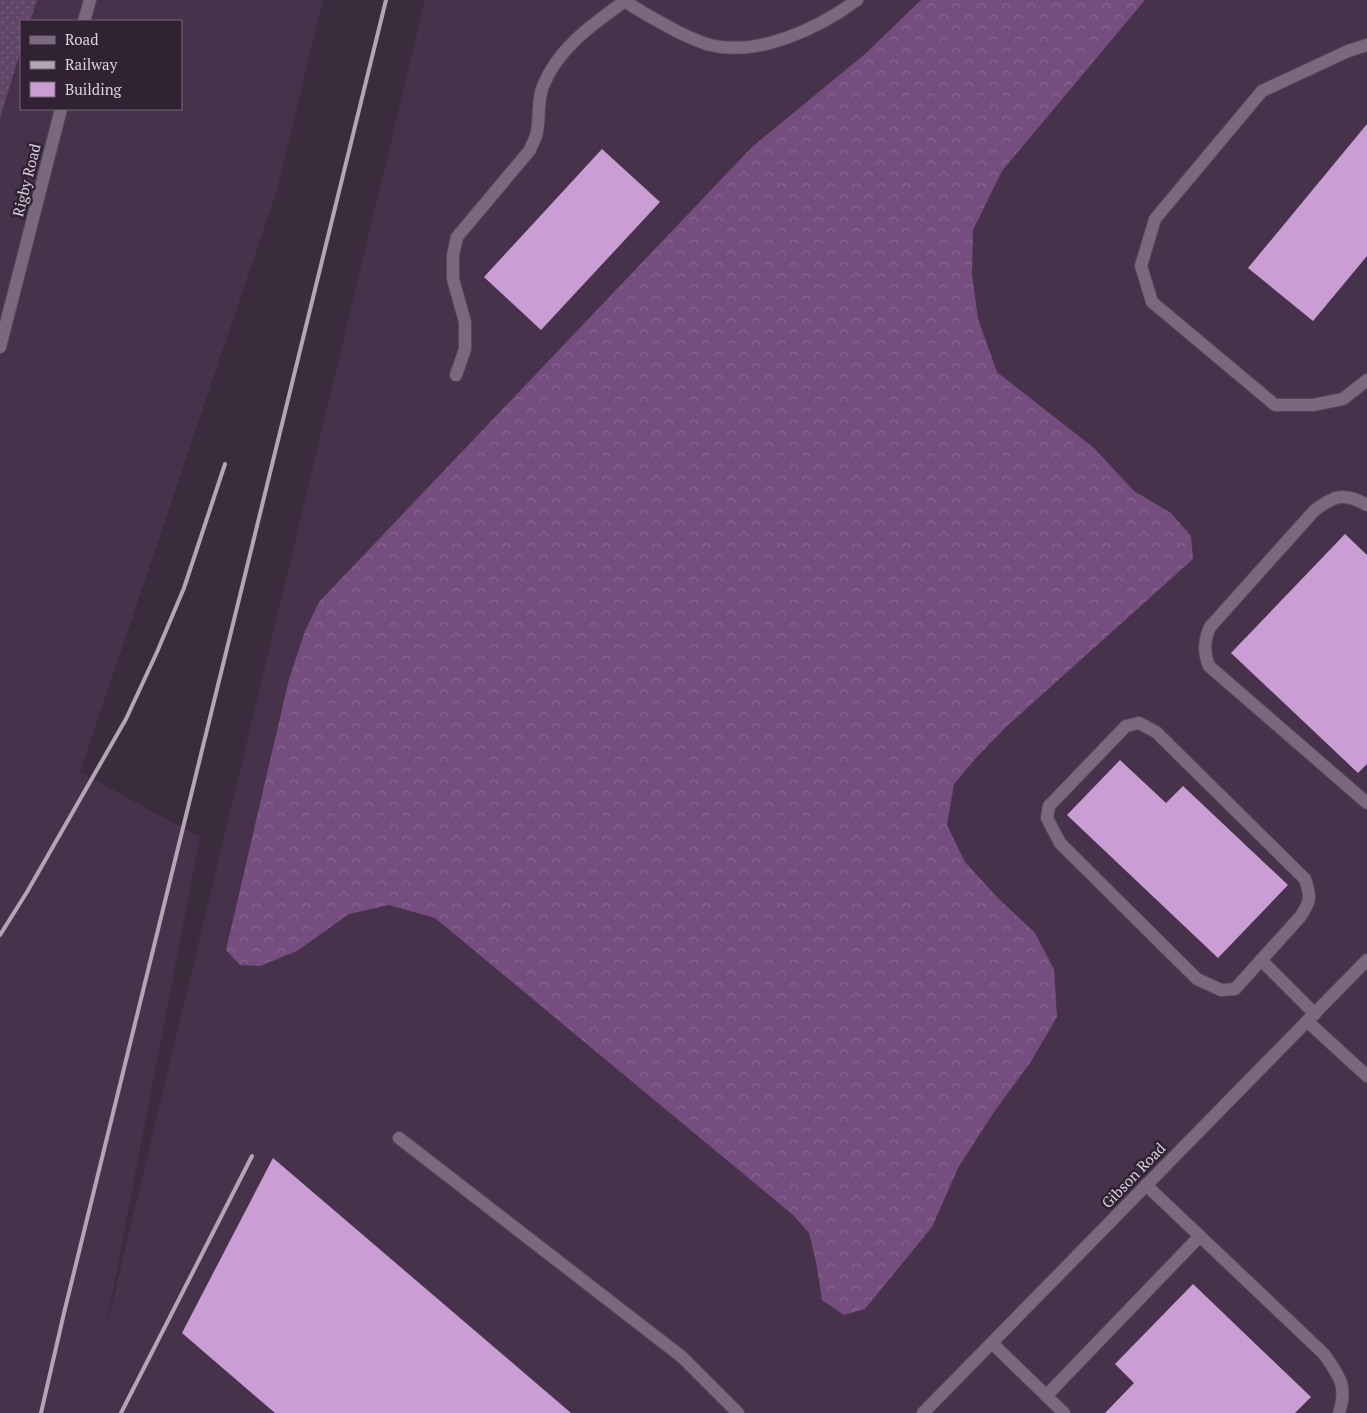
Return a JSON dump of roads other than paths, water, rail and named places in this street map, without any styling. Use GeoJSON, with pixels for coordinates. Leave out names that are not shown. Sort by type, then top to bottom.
{"type":"FeatureCollection","features":[{"type":"Feature","properties":{"kind":"street"},"geometry":{"type":"LineString","coordinates":[[84,20],[90,0]]}},
{"type":"Feature","properties":{"kind":"street"},"geometry":{"type":"LineString","coordinates":[[456,375],[465,349],[464,322],[453,279],[453,255],[457,237],[530,150],[537,132],[538,113],[543,87],[554,65],[588,28],[625,1],[640,4],[648,16],[694,39],[724,48],[744,47],[795,35],[842,11],[857,0]]}},
{"type":"Feature","properties":{"kind":"street"},"geometry":{"type":"LineString","coordinates":[[1367,45],[1348,50],[1262,91],[1155,219],[1142,266],[1152,302],[1275,405],[1313,405],[1343,399],[1367,380]]}},
{"type":"Feature","properties":{"kind":"street","name":"Rigby Road"},"geometry":{"type":"LineString","coordinates":[[0,347],[61,110]]}},
{"type":"Feature","properties":{"kind":"street"},"geometry":{"type":"LineString","coordinates":[[1367,505],[1350,497],[1337,497],[1324,503],[1314,511],[1210,627],[1206,635],[1205,656],[1209,666],[1367,803]]}},
{"type":"Feature","properties":{"kind":"street"},"geometry":{"type":"LineString","coordinates":[[1139,723],[1156,732],[1305,879],[1309,893],[1308,905],[1300,917],[1261,960],[1235,988],[1221,990],[1196,979],[1060,843],[1047,818],[1049,806],[1126,726],[1139,723]]}},
{"type":"Feature","properties":{"kind":"street"},"geometry":{"type":"LineString","coordinates":[[1261,960],[1311,1018],[1367,1076]]}},
{"type":"Feature","properties":{"kind":"street","name":"Gibson Road"},"geometry":{"type":"LineString","coordinates":[[923,1413],[1367,960]]}},
{"type":"Feature","properties":{"kind":"street"},"geometry":{"type":"LineString","coordinates":[[399,1138],[682,1357],[734,1411]]}},
{"type":"Feature","properties":{"kind":"street"},"geometry":{"type":"LineString","coordinates":[[1146,1185],[1324,1354],[1340,1379],[1343,1390],[1342,1405],[1339,1413]]}},
{"type":"Feature","properties":{"kind":"street"},"geometry":{"type":"LineString","coordinates":[[1046,1396],[1200,1236]]}},
{"type":"Feature","properties":{"kind":"street"},"geometry":{"type":"LineString","coordinates":[[992,1343],[1064,1413]]}},
{"type":"Feature","properties":{"kind":"railway"},"geometry":{"type":"LineString","coordinates":[[41,1413],[386,0]]}},
{"type":"Feature","properties":{"kind":"railway"},"geometry":{"type":"LineString","coordinates":[[0,935],[27,892],[126,719],[184,588],[225,464]]}},
{"type":"Feature","properties":{"kind":"railway"},"geometry":{"type":"LineString","coordinates":[[121,1413],[252,1156]]}}]}
